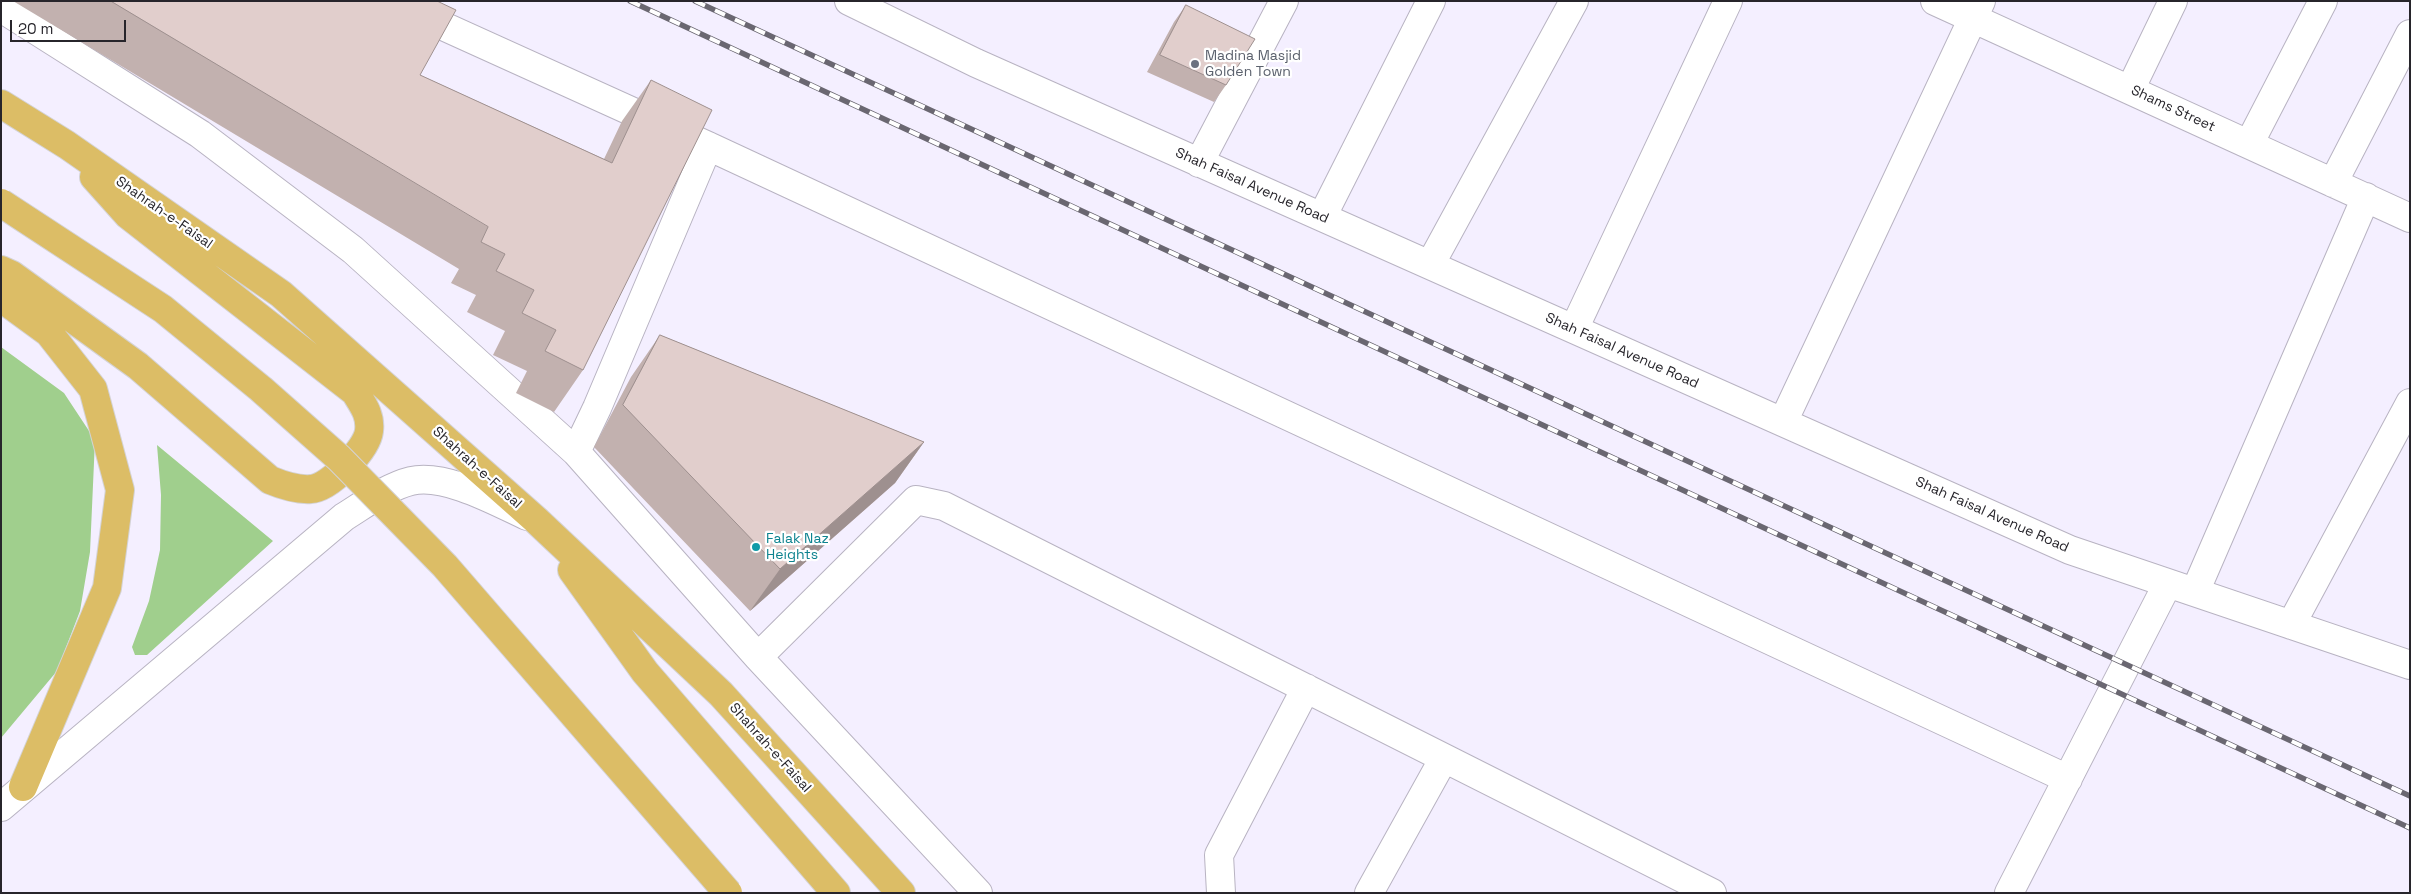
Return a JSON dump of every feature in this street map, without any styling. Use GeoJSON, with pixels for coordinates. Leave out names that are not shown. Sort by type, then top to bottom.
{"type":"FeatureCollection","features":[{"type":"Feature","properties":{"kind":"highway","name":"Shahrah-e-Faisal"},"geometry":{"type":"LineString","coordinates":[[1,104],[67,145],[281,294],[536,520],[721,694],[901,893]]}},
{"type":"Feature","properties":{"kind":"highway"},"geometry":{"type":"LineString","coordinates":[[1,270],[12,275],[138,366],[270,480],[281,484],[312,489],[329,483],[358,453],[369,432],[368,412],[355,392],[128,215],[67,145]]}},
{"type":"Feature","properties":{"kind":"highway"},"geometry":{"type":"LineString","coordinates":[[1,203],[163,308],[261,389],[339,458],[445,566],[728,893]]}},
{"type":"Feature","properties":{"kind":"highway"},"geometry":{"type":"LineString","coordinates":[[1,298],[50,333],[94,389],[120,490],[107,588],[23,787]]}},
{"type":"Feature","properties":{"kind":"highway"},"geometry":{"type":"LineString","coordinates":[[536,520],[645,672],[836,893]]}},
{"type":"Feature","properties":{"kind":"street"},"geometry":{"type":"LineString","coordinates":[[388,1],[708,146],[2068,779]]}},
{"type":"Feature","properties":{"kind":"street","name":"Shah Faisal Avenue Road"},"geometry":{"type":"LineString","coordinates":[[849,1],[922,39],[2070,550],[2410,665]]}},
{"type":"Feature","properties":{"kind":"street"},"geometry":{"type":"LineString","coordinates":[[1199,163],[1284,1]]}},
{"type":"Feature","properties":{"kind":"street"},"geometry":{"type":"LineString","coordinates":[[1322,217],[1431,1]]}},
{"type":"Feature","properties":{"kind":"street"},"geometry":{"type":"LineString","coordinates":[[1430,265],[1574,1]]}},
{"type":"Feature","properties":{"kind":"street"},"geometry":{"type":"LineString","coordinates":[[1574,329],[1728,1]]}},
{"type":"Feature","properties":{"kind":"street","name":"Shams Street"},"geometry":{"type":"LineString","coordinates":[[1935,1],[1977,10],[2130,90],[2410,218]]}},
{"type":"Feature","properties":{"kind":"street"},"geometry":{"type":"LineString","coordinates":[[2130,90],[2173,1]]}},
{"type":"Feature","properties":{"kind":"street"},"geometry":{"type":"LineString","coordinates":[[2249,144],[2323,1]]}},
{"type":"Feature","properties":{"kind":"street"},"geometry":{"type":"LineString","coordinates":[[1,8],[200,134],[353,250],[576,452],[758,657],[978,893]]}},
{"type":"Feature","properties":{"kind":"street"},"geometry":{"type":"LineString","coordinates":[[1782,422],[1977,10]]}},
{"type":"Feature","properties":{"kind":"street"},"geometry":{"type":"LineString","coordinates":[[2333,183],[2410,34]]}},
{"type":"Feature","properties":{"kind":"street"},"geometry":{"type":"LineString","coordinates":[[576,452],[597,408],[708,146]]}},
{"type":"Feature","properties":{"kind":"street"},"geometry":{"type":"LineString","coordinates":[[2195,592],[2366,197]]}},
{"type":"Feature","properties":{"kind":"street"},"geometry":{"type":"LineString","coordinates":[[2291,625],[2410,403]]}},
{"type":"Feature","properties":{"kind":"street"},"geometry":{"type":"LineString","coordinates":[[1,807],[344,517],[390,489],[413,480],[445,482],[536,520]]}},
{"type":"Feature","properties":{"kind":"street"},"geometry":{"type":"LineString","coordinates":[[758,657],[916,500],[944,506],[1712,893]]}},
{"type":"Feature","properties":{"kind":"street"},"geometry":{"type":"LineString","coordinates":[[2008,893],[2168,583]]}},
{"type":"Feature","properties":{"kind":"street"},"geometry":{"type":"LineString","coordinates":[[1221,893],[1219,855],[1306,688]]}},
{"type":"Feature","properties":{"kind":"street"},"geometry":{"type":"LineString","coordinates":[[1369,893],[1444,758]]}},
{"type":"Feature","properties":{"kind":"green space"},"geometry":{"type":"Polygon","coordinates":[[[1,347],[64,393],[95,440],[90,552],[80,611],[57,671],[1,738],[1,347]]]}},
{"type":"Feature","properties":{"kind":"green space"},"geometry":{"type":"Polygon","coordinates":[[[157,445],[273,541],[147,655],[135,655],[132,647],[149,601],[160,550],[161,495],[157,445]]]}},
{"type":"Feature","properties":{"kind":"building"},"geometry":{"type":"Polygon","coordinates":[[[111,1],[437,1],[456,10],[420,75],[612,163],[651,80],[712,110],[583,370],[545,351],[556,330],[522,313],[534,290],[496,271],[505,254],[481,242],[488,227],[111,1]]]}},
{"type":"Feature","properties":{"kind":"building","name":"Madina Masjid Golden Town"},"geometry":{"type":"Polygon","coordinates":[[[1186,5],[1255,39],[1226,85],[1160,55],[1186,5]]]}},
{"type":"Feature","properties":{"kind":"building"},"geometry":{"type":"Polygon","coordinates":[[[660,335],[924,442],[780,569],[623,405],[660,335]]]}},
{"type":"Feature","properties":{"kind":"railway"},"geometry":{"type":"LineString","coordinates":[[630,1],[2410,828]]}},
{"type":"Feature","properties":{"kind":"railway"},"geometry":{"type":"LineString","coordinates":[[695,1],[2410,796]]}},
{"type":"Feature","properties":{"kind":"place","name":"Madina Masjid Golden Town"},"geometry":{"type":"Point","coordinates":[1195,64]}},
{"type":"Feature","properties":{"kind":"place","name":"Falak Naz Heights"},"geometry":{"type":"Point","coordinates":[756,547]}}]}
